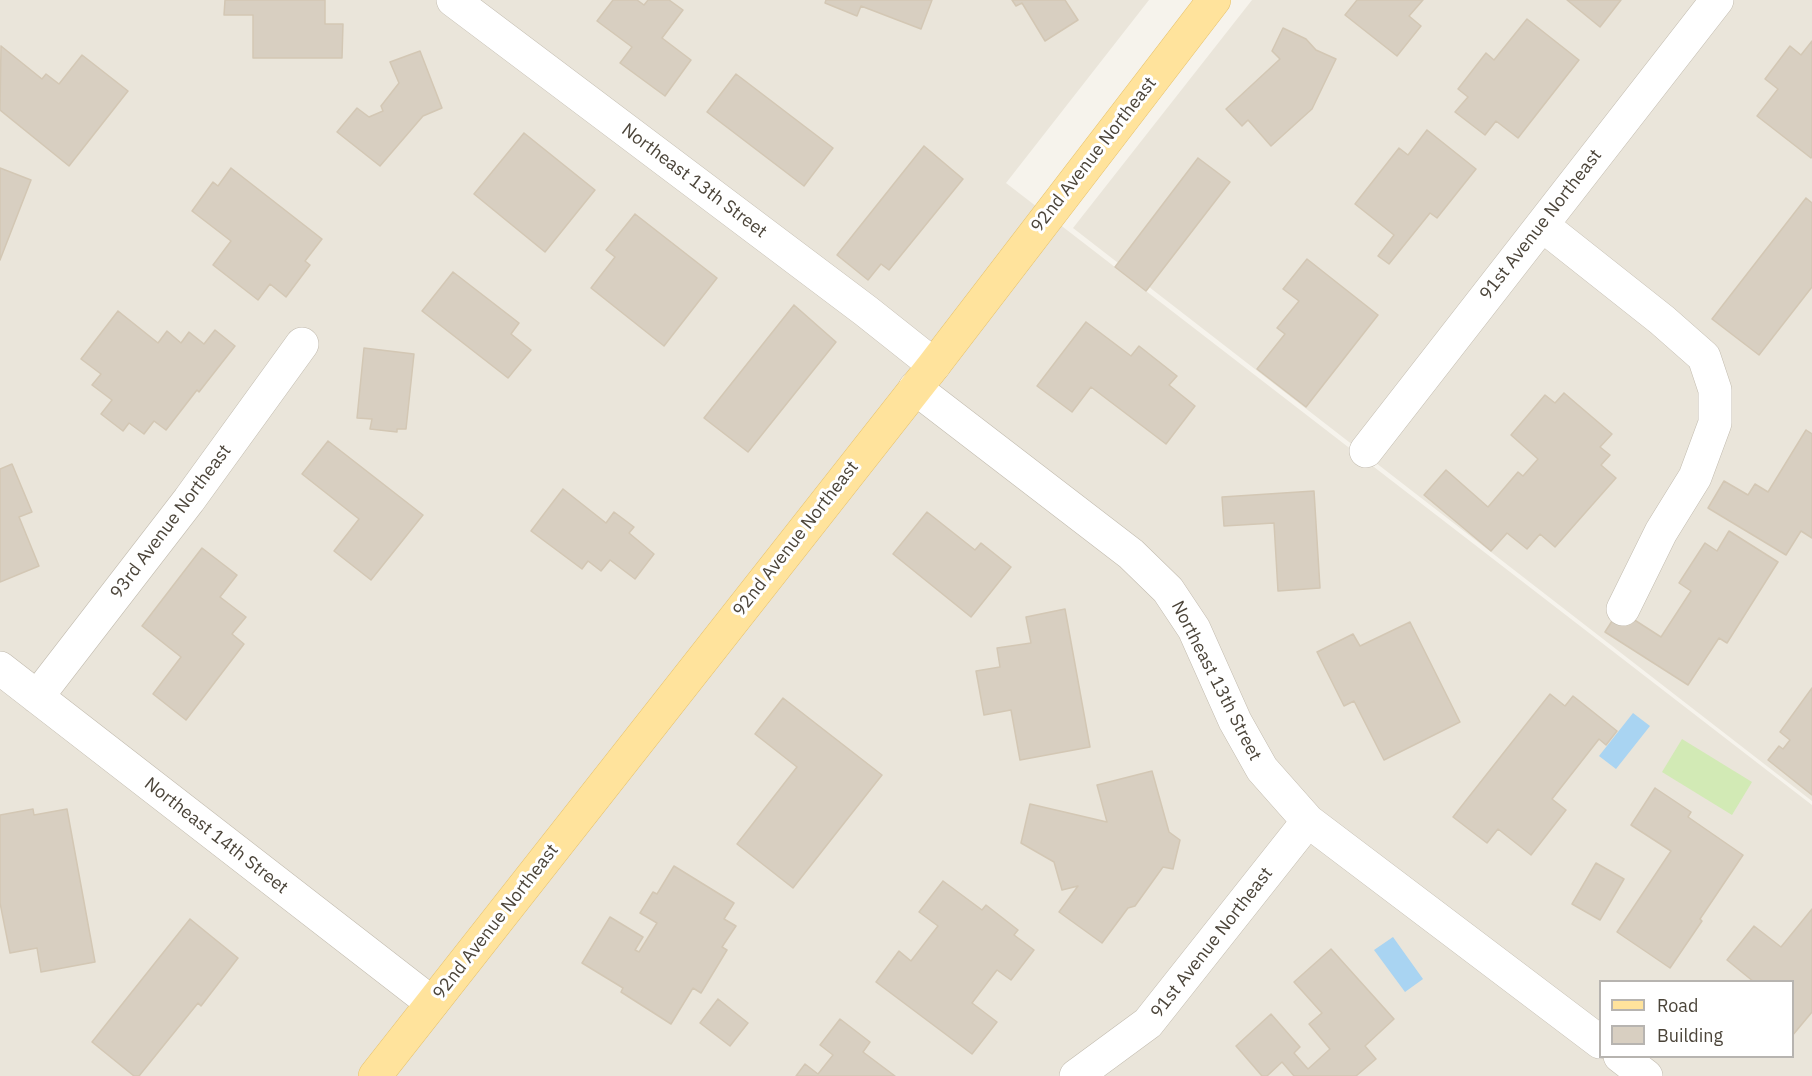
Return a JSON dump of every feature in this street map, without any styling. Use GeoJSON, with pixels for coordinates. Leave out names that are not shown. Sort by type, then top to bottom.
{"type":"FeatureCollection","features":[{"type":"Feature","properties":{"kind":"main road","name":"92nd Avenue Northeast"},"geometry":{"type":"LineString","coordinates":[[375,1076],[925,376],[1214,0]]}},
{"type":"Feature","properties":{"kind":"street","name":"Northeast 13th Street"},"geometry":{"type":"LineString","coordinates":[[453,0],[866,311],[925,376],[1131,554],[1168,590],[1194,629],[1235,721],[1262,769],[1308,821],[1599,1041]]}},
{"type":"Feature","properties":{"kind":"street","name":"91st Avenue Northeast"},"geometry":{"type":"LineString","coordinates":[[1366,451],[1717,0]]}},
{"type":"Feature","properties":{"kind":"street"},"geometry":{"type":"LineString","coordinates":[[1542,225],[1662,320],[1704,357],[1715,390],[1714,423],[1695,477],[1661,532],[1623,609]]}},
{"type":"Feature","properties":{"kind":"street","name":"93rd Avenue Northeast"},"geometry":{"type":"LineString","coordinates":[[37,697],[189,500],[302,344]]}},
{"type":"Feature","properties":{"kind":"street","name":"Northeast 14th Street"},"geometry":{"type":"LineString","coordinates":[[0,668],[432,1003]]}},
{"type":"Feature","properties":{"kind":"street","name":"91st Avenue Northeast"},"geometry":{"type":"LineString","coordinates":[[1076,1076],[1148,1023],[1308,821]]}},
{"type":"Feature","properties":{"kind":"street"},"geometry":{"type":"LineString","coordinates":[[1623,1058],[1646,1076]]}},
{"type":"Feature","properties":{"kind":"shaded area"},"geometry":{"type":"Polygon","coordinates":[[[0,0],[1149,0],[1006,183],[1812,805],[1812,1076],[0,1076],[0,0]]]}},
{"type":"Feature","properties":{"kind":"shaded area"},"geometry":{"type":"Polygon","coordinates":[[[1252,0],[1812,0],[1812,801],[1073,228],[1252,0]]]}},
{"type":"Feature","properties":{"kind":"green space"},"geometry":{"type":"Polygon","coordinates":[[[1682,739],[1752,782],[1732,815],[1662,772],[1682,739]]]}},
{"type":"Feature","properties":{"kind":"water"},"geometry":{"type":"Polygon","coordinates":[[[1633,713],[1650,726],[1616,769],[1599,756],[1633,713]]]}},
{"type":"Feature","properties":{"kind":"water"},"geometry":{"type":"Polygon","coordinates":[[[1393,937],[1423,979],[1405,992],[1374,950],[1393,937]]]}},
{"type":"Feature","properties":{"kind":"building"},"geometry":{"type":"Polygon","coordinates":[[[225,0],[325,0],[325,24],[343,24],[342,58],[253,58],[253,15],[224,15],[225,0]]]}},
{"type":"Feature","properties":{"kind":"building"},"geometry":{"type":"Polygon","coordinates":[[[613,0],[637,0],[644,5],[648,0],[669,0],[683,10],[662,38],[691,60],[665,96],[620,63],[632,47],[597,21],[613,0]]]}},
{"type":"Feature","properties":{"kind":"building"},"geometry":{"type":"Polygon","coordinates":[[[826,0],[932,0],[921,29],[861,6],[857,16],[825,3],[826,0]]]}},
{"type":"Feature","properties":{"kind":"building"},"geometry":{"type":"Polygon","coordinates":[[[1012,0],[1065,0],[1078,20],[1045,41],[1022,3],[1016,6],[1012,0]]]}},
{"type":"Feature","properties":{"kind":"building"},"geometry":{"type":"Polygon","coordinates":[[[1357,0],[1423,0],[1409,16],[1421,26],[1397,56],[1345,15],[1357,0]]]}},
{"type":"Feature","properties":{"kind":"building"},"geometry":{"type":"Polygon","coordinates":[[[1567,0],[1621,0],[1600,27],[1567,0]]]}},
{"type":"Feature","properties":{"kind":"building"},"geometry":{"type":"Polygon","coordinates":[[[1527,19],[1579,60],[1518,138],[1496,121],[1485,135],[1455,112],[1468,97],[1458,89],[1486,53],[1494,60],[1527,19]]]}},
{"type":"Feature","properties":{"kind":"building"},"geometry":{"type":"Polygon","coordinates":[[[1283,28],[1306,39],[1316,50],[1336,59],[1312,109],[1271,146],[1248,120],[1242,126],[1226,109],[1280,59],[1272,51],[1283,28]]]}},
{"type":"Feature","properties":{"kind":"building"},"geometry":{"type":"Polygon","coordinates":[[[1812,41],[1811,158],[1757,116],[1778,89],[1765,79],[1790,46],[1801,55],[1812,41]]]}},
{"type":"Feature","properties":{"kind":"building"},"geometry":{"type":"Polygon","coordinates":[[[1,46],[42,79],[46,74],[59,84],[82,55],[128,91],[69,166],[0,110],[1,46]]]}},
{"type":"Feature","properties":{"kind":"building"},"geometry":{"type":"Polygon","coordinates":[[[420,51],[442,108],[423,116],[380,166],[337,132],[357,108],[369,117],[383,111],[381,106],[399,83],[390,62],[420,51]]]}},
{"type":"Feature","properties":{"kind":"building"},"geometry":{"type":"Polygon","coordinates":[[[736,74],[833,148],[804,186],[707,112],[736,74]]]}},
{"type":"Feature","properties":{"kind":"building"},"geometry":{"type":"Polygon","coordinates":[[[1427,130],[1476,169],[1437,218],[1430,213],[1389,264],[1378,256],[1394,235],[1355,204],[1399,148],[1408,155],[1427,130]]]}},
{"type":"Feature","properties":{"kind":"building"},"geometry":{"type":"Polygon","coordinates":[[[524,133],[595,190],[545,252],[474,194],[524,133]]]}},
{"type":"Feature","properties":{"kind":"building"},"geometry":{"type":"Polygon","coordinates":[[[924,146],[963,179],[889,270],[881,264],[868,280],[837,255],[924,146]]]}},
{"type":"Feature","properties":{"kind":"building"},"geometry":{"type":"Polygon","coordinates":[[[1198,158],[1230,182],[1146,291],[1115,267],[1198,158]]]}},
{"type":"Feature","properties":{"kind":"building"},"geometry":{"type":"Polygon","coordinates":[[[0,168],[31,180],[0,260],[0,168]]]}},
{"type":"Feature","properties":{"kind":"building"},"geometry":{"type":"Polygon","coordinates":[[[231,168],[322,239],[305,261],[310,265],[286,297],[270,284],[258,300],[213,265],[231,241],[192,211],[213,182],[218,186],[231,168]]]}},
{"type":"Feature","properties":{"kind":"building"},"geometry":{"type":"Polygon","coordinates":[[[1806,198],[1812,203],[1812,287],[1759,355],[1712,319],[1806,198]]]}},
{"type":"Feature","properties":{"kind":"building"},"geometry":{"type":"Polygon","coordinates":[[[635,214],[717,278],[664,346],[591,288],[615,257],[606,250],[635,214]]]}},
{"type":"Feature","properties":{"kind":"building"},"geometry":{"type":"Polygon","coordinates":[[[1307,259],[1378,315],[1306,407],[1257,369],[1285,334],[1277,328],[1299,301],[1283,289],[1307,259]]]}},
{"type":"Feature","properties":{"kind":"building"},"geometry":{"type":"Polygon","coordinates":[[[453,272],[519,323],[511,334],[531,350],[508,378],[422,311],[453,272]]]}},
{"type":"Feature","properties":{"kind":"building"},"geometry":{"type":"Polygon","coordinates":[[[794,305],[836,342],[748,452],[704,418],[794,305]]]}},
{"type":"Feature","properties":{"kind":"building"},"geometry":{"type":"Polygon","coordinates":[[[118,311],[158,343],[167,331],[181,343],[189,332],[204,344],[215,330],[235,346],[166,430],[154,421],[144,434],[129,423],[123,431],[101,414],[112,400],[92,385],[101,374],[81,359],[118,311]]]}},
{"type":"Feature","properties":{"kind":"building"},"geometry":{"type":"Polygon","coordinates":[[[1086,322],[1131,356],[1139,346],[1177,376],[1169,385],[1195,406],[1166,444],[1091,387],[1072,412],[1037,386],[1086,322]]]}},
{"type":"Feature","properties":{"kind":"building"},"geometry":{"type":"Polygon","coordinates":[[[364,348],[414,354],[406,429],[397,429],[397,432],[370,429],[372,419],[357,418],[364,348]]]}},
{"type":"Feature","properties":{"kind":"building"},"geometry":{"type":"Polygon","coordinates":[[[1564,393],[1612,434],[1600,447],[1610,455],[1601,465],[1616,478],[1555,547],[1540,534],[1527,549],[1507,533],[1491,551],[1424,495],[1446,470],[1488,507],[1518,472],[1523,476],[1538,459],[1511,435],[1545,395],[1555,403],[1564,393]]]}},
{"type":"Feature","properties":{"kind":"building"},"geometry":{"type":"Polygon","coordinates":[[[1806,430],[1812,434],[1812,538],[1801,531],[1786,555],[1708,508],[1724,481],[1748,495],[1755,484],[1768,492],[1806,430]]]}},
{"type":"Feature","properties":{"kind":"building"},"geometry":{"type":"Polygon","coordinates":[[[328,441],[423,515],[371,580],[334,551],[359,519],[302,474],[328,441]]]}},
{"type":"Feature","properties":{"kind":"building"},"geometry":{"type":"Polygon","coordinates":[[[12,464],[32,512],[19,517],[39,566],[0,582],[0,469],[12,464]]]}},
{"type":"Feature","properties":{"kind":"building"},"geometry":{"type":"Polygon","coordinates":[[[563,489],[606,523],[614,512],[634,527],[629,533],[654,554],[635,579],[610,560],[601,571],[588,561],[582,569],[531,531],[563,489]]]}},
{"type":"Feature","properties":{"kind":"building"},"geometry":{"type":"Polygon","coordinates":[[[1314,491],[1320,588],[1278,591],[1274,523],[1224,526],[1222,497],[1314,491]]]}},
{"type":"Feature","properties":{"kind":"building"},"geometry":{"type":"Polygon","coordinates":[[[927,512],[975,550],[981,543],[1011,567],[971,617],[893,554],[927,512]]]}},
{"type":"Feature","properties":{"kind":"building"},"geometry":{"type":"Polygon","coordinates":[[[1729,531],[1778,562],[1727,643],[1719,638],[1688,685],[1605,632],[1619,610],[1661,637],[1691,591],[1679,583],[1705,543],[1717,551],[1729,531]]]}},
{"type":"Feature","properties":{"kind":"building"},"geometry":{"type":"Polygon","coordinates":[[[202,548],[237,575],[220,597],[246,617],[232,634],[244,644],[186,720],[153,694],[181,657],[142,626],[202,548]]]}},
{"type":"Feature","properties":{"kind":"building"},"geometry":{"type":"Polygon","coordinates":[[[1065,609],[1090,747],[1020,760],[1011,710],[984,715],[976,671],[1000,667],[997,648],[1031,643],[1026,617],[1065,609]]]}},
{"type":"Feature","properties":{"kind":"building"},"geometry":{"type":"Polygon","coordinates":[[[1410,622],[1460,722],[1384,760],[1354,701],[1344,706],[1317,652],[1353,634],[1360,646],[1410,622]]]}},
{"type":"Feature","properties":{"kind":"building"},"geometry":{"type":"Polygon","coordinates":[[[1812,688],[1812,795],[1768,760],[1779,746],[1783,749],[1790,740],[1780,732],[1812,688]]]}},
{"type":"Feature","properties":{"kind":"building"},"geometry":{"type":"Polygon","coordinates":[[[1550,694],[1565,706],[1573,696],[1617,731],[1606,745],[1599,739],[1552,799],[1566,810],[1531,855],[1498,829],[1487,843],[1453,817],[1550,694]]]}},
{"type":"Feature","properties":{"kind":"building"},"geometry":{"type":"Polygon","coordinates":[[[783,698],[882,775],[793,888],[737,844],[797,767],[755,734],[783,698]]]}},
{"type":"Feature","properties":{"kind":"building"},"geometry":{"type":"Polygon","coordinates":[[[1152,771],[1169,832],[1180,840],[1173,869],[1163,867],[1135,906],[1128,908],[1102,943],[1059,912],[1078,886],[1062,890],[1054,862],[1021,843],[1030,804],[1107,822],[1097,785],[1152,771]]]}},
{"type":"Feature","properties":{"kind":"building"},"geometry":{"type":"Polygon","coordinates":[[[1655,788],[1691,812],[1688,817],[1743,855],[1670,968],[1617,932],[1671,851],[1631,825],[1655,788]]]}},
{"type":"Feature","properties":{"kind":"building"},"geometry":{"type":"Polygon","coordinates":[[[33,809],[34,815],[67,809],[95,962],[41,972],[37,948],[10,953],[0,903],[0,815],[33,809]]]}},
{"type":"Feature","properties":{"kind":"building"},"geometry":{"type":"Polygon","coordinates":[[[1596,863],[1624,879],[1600,920],[1572,904],[1596,863]]]}},
{"type":"Feature","properties":{"kind":"building"},"geometry":{"type":"Polygon","coordinates":[[[674,866],[734,903],[724,919],[736,926],[722,947],[727,950],[701,993],[693,988],[671,1024],[621,992],[623,988],[582,963],[610,917],[643,937],[635,950],[639,952],[657,923],[640,913],[653,892],[657,894],[674,866]]]}},
{"type":"Feature","properties":{"kind":"building"},"geometry":{"type":"Polygon","coordinates":[[[943,881],[982,910],[986,905],[1018,930],[1014,935],[1034,950],[1011,980],[997,970],[972,1003],[997,1022],[972,1054],[876,982],[899,951],[911,961],[938,926],[919,912],[943,881]]]}},
{"type":"Feature","properties":{"kind":"building"},"geometry":{"type":"Polygon","coordinates":[[[1812,909],[1812,1012],[1794,1034],[1794,980],[1752,980],[1727,960],[1754,926],[1781,947],[1812,909]]]}},
{"type":"Feature","properties":{"kind":"building"},"geometry":{"type":"Polygon","coordinates":[[[190,919],[238,958],[201,1006],[198,1003],[139,1076],[134,1076],[92,1042],[190,919]]]}},
{"type":"Feature","properties":{"kind":"building"},"geometry":{"type":"Polygon","coordinates":[[[1331,949],[1394,1019],[1365,1046],[1376,1059],[1356,1076],[1294,1076],[1282,1062],[1267,1076],[1262,1076],[1236,1046],[1271,1014],[1300,1047],[1294,1053],[1308,1069],[1330,1049],[1309,1024],[1322,1013],[1294,982],[1331,949]]]}},
{"type":"Feature","properties":{"kind":"building"},"geometry":{"type":"Polygon","coordinates":[[[718,999],[748,1023],[730,1046],[700,1023],[718,999]]]}},
{"type":"Feature","properties":{"kind":"building"},"geometry":{"type":"Polygon","coordinates":[[[840,1019],[870,1042],[863,1052],[895,1076],[796,1076],[805,1064],[818,1074],[833,1055],[820,1045],[840,1019]]]}}]}
